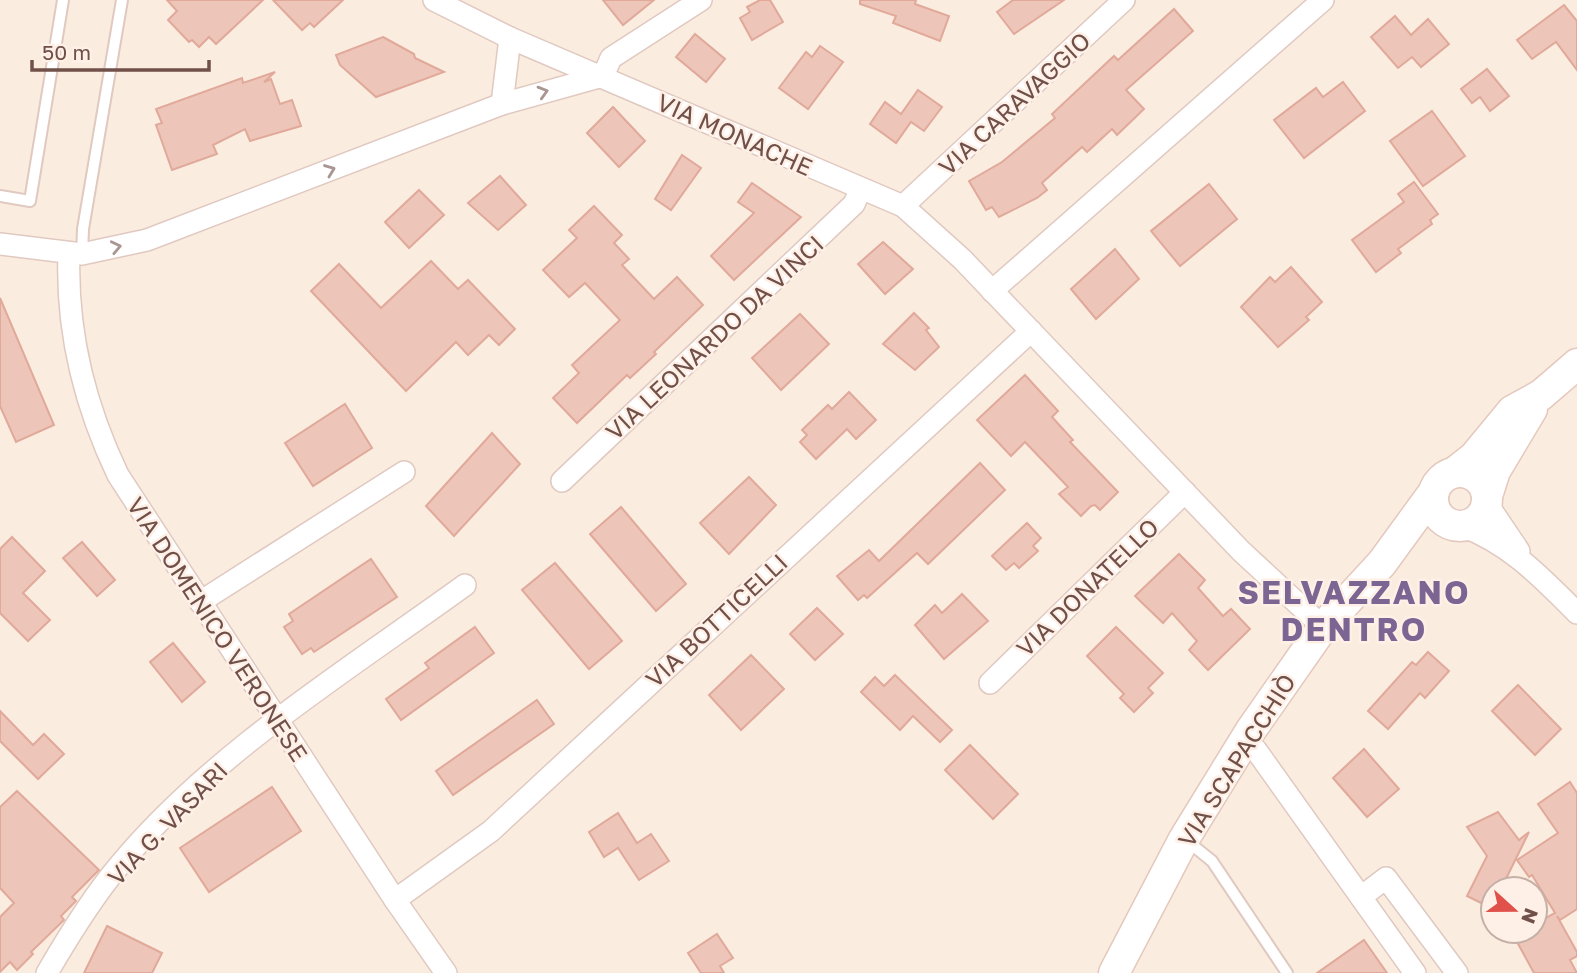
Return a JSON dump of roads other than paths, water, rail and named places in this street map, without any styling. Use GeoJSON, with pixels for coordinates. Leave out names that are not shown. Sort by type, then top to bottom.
{"type":"FeatureCollection","features":[{"type":"Feature","properties":{"kind":"street","name":"VIA MONACHE"},"geometry":{"type":"LineString","coordinates":[[435,0],[510,38],[903,206],[962,259],[1241,551],[1323,627]]}},
{"type":"Feature","properties":{"kind":"street"},"geometry":{"type":"LineString","coordinates":[[0,244],[75,254],[147,240],[502,104],[603,76],[611,58],[701,0]]}},
{"type":"Feature","properties":{"kind":"street"},"geometry":{"type":"LineString","coordinates":[[992,290],[1323,0]]}},
{"type":"Feature","properties":{"kind":"street","name":"VIA CARAVAGGIO"},"geometry":{"type":"LineString","coordinates":[[903,206],[1118,2]]}},
{"type":"Feature","properties":{"kind":"street"},"geometry":{"type":"LineString","coordinates":[[502,104],[510,38]]}},
{"type":"Feature","properties":{"kind":"street","name":"VIA LEONARDO DA VINCI"},"geometry":{"type":"LineString","coordinates":[[562,481],[854,204],[861,189]]}},
{"type":"Feature","properties":{"kind":"street","name":"VIA DOMENICO VERONESE"},"geometry":{"type":"LineString","coordinates":[[75,254],[70,316],[78,370],[104,445],[118,475],[395,900],[446,973]]}},
{"type":"Feature","properties":{"kind":"street","name":"VIA BOTTICELLI"},"geometry":{"type":"LineString","coordinates":[[395,900],[491,831],[1031,331]]}},
{"type":"Feature","properties":{"kind":"street","name":"VIA SCAPACCHIÒ"},"geometry":{"type":"LineString","coordinates":[[1114,973],[1184,839],[1244,741],[1323,627],[1382,563],[1445,476],[1455,472],[1474,457],[1512,411],[1541,395],[1577,363]]}},
{"type":"Feature","properties":{"kind":"street","name":"VIA SCAPACCHIÒ"},"geometry":{"type":"LineString","coordinates":[[1382,563],[1426,538],[1474,522],[1482,513],[1507,448],[1541,395]]}},
{"type":"Feature","properties":{"kind":"street"},"geometry":{"type":"LineString","coordinates":[[200,602],[404,472]]}},
{"type":"Feature","properties":{"kind":"street"},"geometry":{"type":"LineString","coordinates":[[1455,472],[1472,474],[1479,480],[1486,499],[1524,559]]}},
{"type":"Feature","properties":{"kind":"street","name":"VIA DONATELLO"},"geometry":{"type":"LineString","coordinates":[[990,682],[1185,492]]}},
{"type":"Feature","properties":{"kind":"street"},"geometry":{"type":"LineString","coordinates":[[1433,493],[1438,515],[1447,523],[1491,537],[1524,559],[1577,613]]}},
{"type":"Feature","properties":{"kind":"street"},"geometry":{"type":"LineString","coordinates":[[277,720],[465,585]]}},
{"type":"Feature","properties":{"kind":"street","name":"VIA G. VASARI"},"geometry":{"type":"LineString","coordinates":[[47,973],[118,867],[186,797],[250,740],[277,720]]}},
{"type":"Feature","properties":{"kind":"street"},"geometry":{"type":"LineString","coordinates":[[1244,741],[1256,750],[1415,973]]}},
{"type":"Feature","properties":{"kind":"street"},"geometry":{"type":"LineString","coordinates":[[1361,897],[1386,878],[1457,973]]}},
{"type":"Feature","properties":{"kind":"lane"},"geometry":{"type":"LineString","coordinates":[[0,196],[30,201],[63,0]]}},
{"type":"Feature","properties":{"kind":"lane"},"geometry":{"type":"LineString","coordinates":[[75,254],[83,229],[122,0]]}},
{"type":"Feature","properties":{"kind":"lane"},"geometry":{"type":"LineString","coordinates":[[1184,839],[1212,861],[1287,973]]}},
{"type":"Feature","properties":{"kind":"district","name":"SELVAZZANO DENTRO"},"geometry":{"type":"Point","coordinates":[1354,610]}}]}
